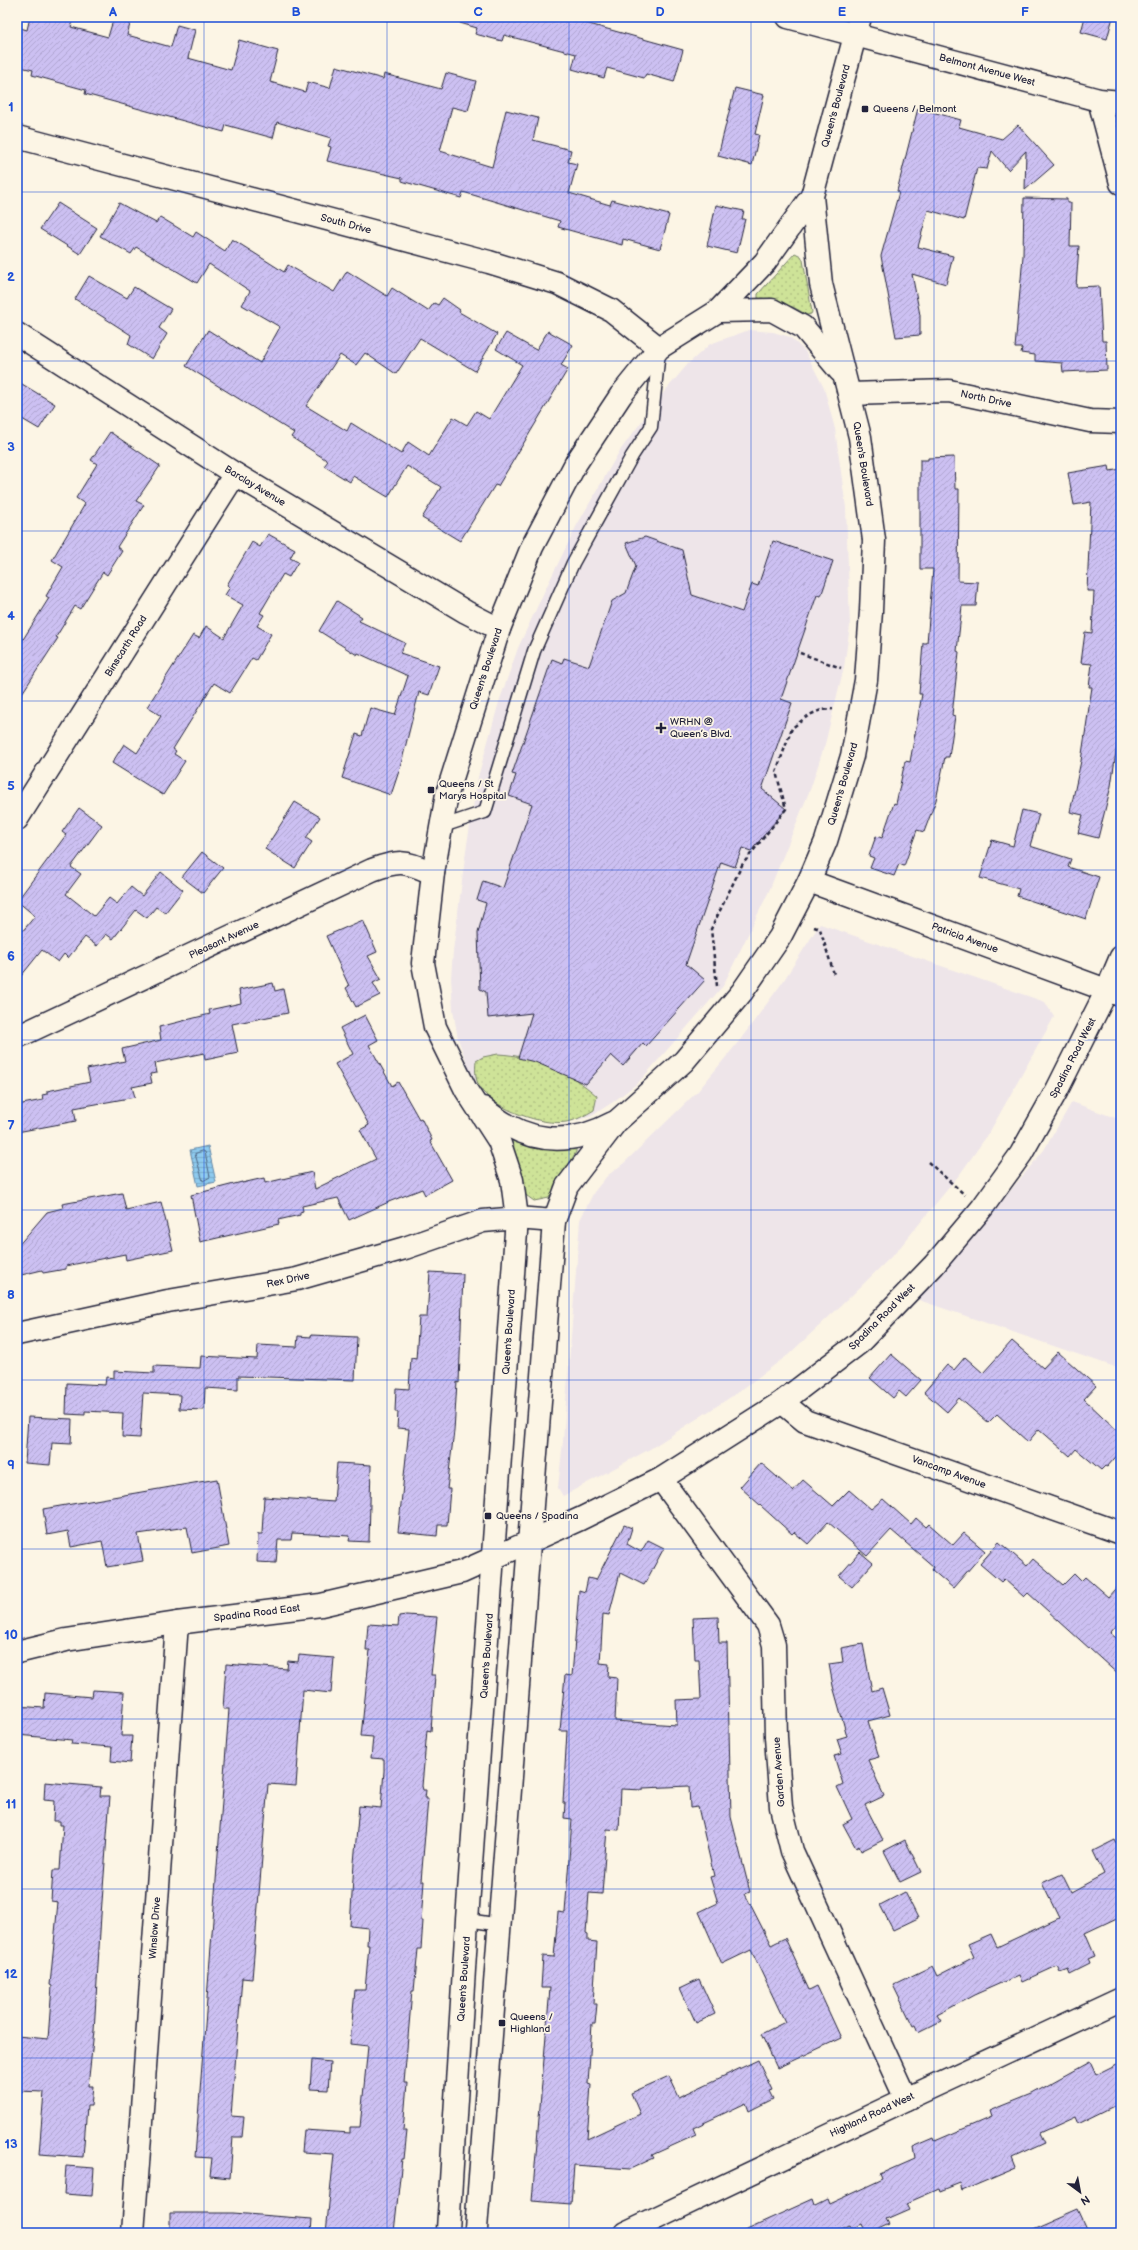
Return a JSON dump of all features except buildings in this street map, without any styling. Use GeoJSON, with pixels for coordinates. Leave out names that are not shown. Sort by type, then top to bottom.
{"type":"FeatureCollection","features":[{"type":"Feature","properties":{"kind":"street","name":"Belmont Avenue West"},"geometry":{"type":"LineString","coordinates":[[788,17],[857,26],[1099,100],[1121,102]]}},
{"type":"Feature","properties":{"kind":"street","name":"Queen's Boulevard"},"geometry":{"type":"LineString","coordinates":[[449,2233],[467,1920],[494,1558],[517,1218],[512,1180],[499,1141],[466,1090],[435,1027],[424,963],[433,873],[440,827],[447,794],[499,629],[532,547],[576,463],[621,395],[660,348],[718,311],[765,262],[812,196],[857,26]]}},
{"type":"Feature","properties":{"kind":"street"},"geometry":{"type":"LineString","coordinates":[[1099,100],[1121,183]]}},
{"type":"Feature","properties":{"kind":"street","name":"South Drive"},"geometry":{"type":"LineString","coordinates":[[17,137],[489,262],[557,283],[611,310],[660,348]]}},
{"type":"Feature","properties":{"kind":"street","name":"Queen's Boulevard"},"geometry":{"type":"LineString","coordinates":[[474,2233],[476,2229],[554,1221],[567,1186],[616,1122],[684,1061],[742,992],[780,936],[809,881],[836,813],[860,723],[867,665],[874,540],[860,437],[821,284],[812,196]]}},
{"type":"Feature","properties":{"kind":"street","name":"Queen's Boulevard"},"geometry":{"type":"LineString","coordinates":[[718,311],[772,310],[803,327],[847,385]]}},
{"type":"Feature","properties":{"kind":"street","name":"Barclay Avenue"},"geometry":{"type":"LineString","coordinates":[[17,334],[235,474],[466,612],[499,629]]}},
{"type":"Feature","properties":{"kind":"street","name":"North Drive"},"geometry":{"type":"LineString","coordinates":[[847,385],[949,391],[1090,421],[1121,422]]}},
{"type":"Feature","properties":{"kind":"street","name":"Binscarth Road"},"geometry":{"type":"LineString","coordinates":[[17,819],[235,474]]}},
{"type":"Feature","properties":{"kind":"street","name":"Pleasant Avenue"},"geometry":{"type":"LineString","coordinates":[[17,1037],[372,870],[393,863],[406,862],[433,873]]}},
{"type":"Feature","properties":{"kind":"street","name":"Patricia Avenue"},"geometry":{"type":"LineString","coordinates":[[809,881],[1114,993]]}},
{"type":"Feature","properties":{"kind":"street","name":"Spadina Road West"},"geometry":{"type":"LineString","coordinates":[[494,1558],[660,1479],[782,1402],[858,1342],[934,1265],[982,1208],[1021,1154],[1114,993],[1121,957]]}},
{"type":"Feature","properties":{"kind":"street","name":"Queen's Boulevard"},"geometry":{"type":"LineString","coordinates":[[466,1090],[484,1109],[510,1128],[537,1138],[568,1139],[600,1130],[616,1122]]}},
{"type":"Feature","properties":{"kind":"street","name":"Rex Drive"},"geometry":{"type":"LineString","coordinates":[[17,1334],[168,1301],[297,1279],[405,1248],[483,1220],[517,1218],[554,1221]]}},
{"type":"Feature","properties":{"kind":"street","name":"Vancamp Avenue"},"geometry":{"type":"LineString","coordinates":[[782,1402],[805,1421],[1121,1533]]}},
{"type":"Feature","properties":{"kind":"street","name":"Garden Avenue"},"geometry":{"type":"LineString","coordinates":[[660,1479],[768,1625],[774,1645],[776,1737],[780,1808],[792,1851],[906,2098]]}},
{"type":"Feature","properties":{"kind":"street","name":"Spadina Road East"},"geometry":{"type":"LineString","coordinates":[[17,1652],[66,1640],[177,1623],[321,1605],[462,1572],[494,1558]]}},
{"type":"Feature","properties":{"kind":"street","name":"Winslow Drive"},"geometry":{"type":"LineString","coordinates":[[132,2233],[177,1623]]}},
{"type":"Feature","properties":{"kind":"street","name":"Highland Road West"},"geometry":{"type":"LineString","coordinates":[[625,2233],[906,2098],[1121,1999]]}},
{"type":"Feature","properties":{"kind":"lane"},"geometry":{"type":"LineString","coordinates":[[440,827],[485,812],[534,651],[573,563],[632,456],[651,427],[660,348]]}},
{"type":"Feature","properties":{"kind":"lane"},"geometry":{"type":"LineString","coordinates":[[467,1920],[500,1925]]}},
{"type":"Feature","properties":{"kind":"path"},"geometry":{"type":"LineString","coordinates":[[800,653],[841,668]]}},
{"type":"Feature","properties":{"kind":"path"},"geometry":{"type":"LineString","coordinates":[[717,986],[711,928],[742,865],[786,809],[776,772],[792,728],[809,715],[821,710],[834,709]]}},
{"type":"Feature","properties":{"kind":"path"},"geometry":{"type":"LineString","coordinates":[[814,927],[820,929],[834,974]]}},
{"type":"Feature","properties":{"kind":"path"},"geometry":{"type":"LineString","coordinates":[[928,1162],[954,1188],[982,1208]]}},
{"type":"Feature","properties":{"kind":"shaded area","name":"WRHN @ Queen’s Blvd."},"geometry":{"type":"Polygon","coordinates":[[[749,330],[773,332],[790,337],[805,351],[824,388],[835,429],[846,508],[850,626],[844,667],[825,744],[811,787],[769,891],[723,986],[639,1082],[613,1102],[590,1117],[566,1122],[542,1120],[499,1105],[481,1090],[468,1066],[458,1039],[453,1010],[451,978],[453,951],[466,850],[478,777],[499,702],[518,648],[577,525],[619,452],[659,398],[688,364],[710,344],[749,330]]]}},
{"type":"Feature","properties":{"kind":"shaded area"},"geometry":{"type":"Polygon","coordinates":[[[820,924],[1045,1002],[1054,1017],[989,1133],[960,1174],[897,1251],[848,1299],[788,1355],[737,1393],[650,1449],[563,1496],[558,1488],[580,1220],[594,1192],[607,1176],[624,1163],[698,1091],[740,1040],[782,983],[820,924]]]}},
{"type":"Feature","properties":{"kind":"shaded area"},"geometry":{"type":"Polygon","coordinates":[[[1072,1102],[1121,1120],[1121,1369],[916,1299],[974,1235],[1044,1150],[1072,1102]]]}},
{"type":"Feature","properties":{"kind":"green space"},"geometry":{"type":"Polygon","coordinates":[[[795,253],[801,256],[803,260],[812,312],[811,314],[807,315],[793,307],[758,298],[758,294],[795,253]]]}},
{"type":"Feature","properties":{"kind":"green space"},"geometry":{"type":"Polygon","coordinates":[[[498,1054],[512,1055],[551,1066],[575,1079],[597,1096],[594,1110],[573,1120],[556,1123],[533,1119],[498,1104],[489,1098],[480,1088],[476,1076],[476,1061],[483,1057],[498,1054]]]}},
{"type":"Feature","properties":{"kind":"green space"},"geometry":{"type":"Polygon","coordinates":[[[505,1135],[519,1143],[535,1147],[576,1148],[576,1152],[549,1198],[534,1201],[523,1193],[505,1135]]]}},
{"type":"Feature","properties":{"kind":"water"},"geometry":{"type":"Polygon","coordinates":[[[208,1146],[216,1182],[198,1186],[190,1150],[208,1146]]]}},
{"type":"Feature","properties":{"kind":"place","name":"Queens / Belmont"},"geometry":{"type":"Point","coordinates":[865,109]}},
{"type":"Feature","properties":{"kind":"place","name":"WRHN @ Queen’s Blvd."},"geometry":{"type":"Point","coordinates":[661,728]}},
{"type":"Feature","properties":{"kind":"place","name":"Queens / St Marys Hospital"},"geometry":{"type":"Point","coordinates":[431,790]}},
{"type":"Feature","properties":{"kind":"place","name":"Queens / Spadina"},"geometry":{"type":"Point","coordinates":[488,1516]}},
{"type":"Feature","properties":{"kind":"place","name":"Queens / Highland"},"geometry":{"type":"Point","coordinates":[502,2023]}}]}
